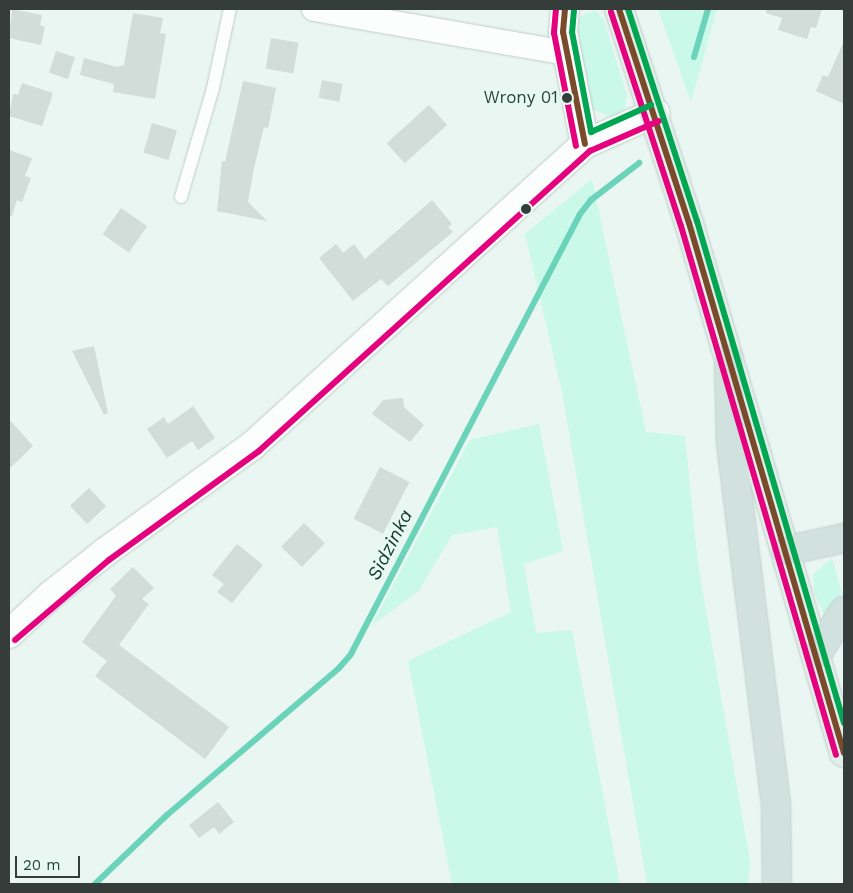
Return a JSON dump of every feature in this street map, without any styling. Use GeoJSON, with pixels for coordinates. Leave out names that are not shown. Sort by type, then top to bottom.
{"type":"FeatureCollection","features":[{"type":"Feature","properties":{"kind":"highway"},"geometry":{"type":"LineString","coordinates":[[729,358],[731,443],[776,804],[777,884]]}},
{"type":"Feature","properties":{"kind":"highway"},"geometry":{"type":"LineString","coordinates":[[785,551],[844,538]]}},
{"type":"Feature","properties":{"kind":"highway"},"geometry":{"type":"LineString","coordinates":[[817,654],[844,611]]}},
{"type":"Feature","properties":{"kind":"main road"},"geometry":{"type":"LineString","coordinates":[[619,9],[655,113],[817,654],[844,753]]}},
{"type":"Feature","properties":{"kind":"street"},"geometry":{"type":"LineString","coordinates":[[314,9],[566,53]]}},
{"type":"Feature","properties":{"kind":"street"},"geometry":{"type":"LineString","coordinates":[[565,9],[563,32],[566,53],[585,144]]}},
{"type":"Feature","properties":{"kind":"street"},"geometry":{"type":"LineString","coordinates":[[9,634],[97,559],[253,445],[585,144],[655,113]]}},
{"type":"Feature","properties":{"kind":"lane"},"geometry":{"type":"LineString","coordinates":[[181,198],[213,88],[230,9]]}},
{"type":"Feature","properties":{"kind":"green space"},"geometry":{"type":"Polygon","coordinates":[[[658,9],[717,9],[691,102],[658,9]]]}},
{"type":"Feature","properties":{"kind":"green space"},"geometry":{"type":"Polygon","coordinates":[[[595,11],[603,18],[627,95],[625,109],[612,117],[591,109],[575,26],[581,16],[595,11]]]}},
{"type":"Feature","properties":{"kind":"green space"},"geometry":{"type":"Polygon","coordinates":[[[592,179],[646,432],[685,436],[698,565],[750,861],[748,884],[647,884],[562,392],[525,234],[592,179]]]}},
{"type":"Feature","properties":{"kind":"green space"},"geometry":{"type":"Polygon","coordinates":[[[539,424],[563,551],[524,564],[536,633],[572,630],[620,884],[452,884],[408,661],[511,612],[497,527],[452,535],[419,591],[372,625],[470,440],[539,424]]]}},
{"type":"Feature","properties":{"kind":"green space"},"geometry":{"type":"Polygon","coordinates":[[[832,558],[842,593],[825,617],[814,592],[813,574],[832,558]]]}},
{"type":"Feature","properties":{"kind":"building"},"geometry":{"type":"Polygon","coordinates":[[[12,9],[42,15],[40,25],[45,27],[41,45],[9,38],[12,9]]]}},
{"type":"Feature","properties":{"kind":"building"},"geometry":{"type":"Polygon","coordinates":[[[766,9],[822,9],[816,28],[811,27],[807,39],[778,30],[782,18],[766,13],[766,9]]]}},
{"type":"Feature","properties":{"kind":"building"},"geometry":{"type":"Polygon","coordinates":[[[133,13],[163,18],[160,33],[166,34],[155,99],[113,92],[114,84],[80,75],[84,58],[117,67],[124,65],[133,13]]]}},
{"type":"Feature","properties":{"kind":"building"},"geometry":{"type":"Polygon","coordinates":[[[271,38],[299,43],[293,73],[266,69],[271,38]]]}},
{"type":"Feature","properties":{"kind":"building"},"geometry":{"type":"Polygon","coordinates":[[[844,41],[844,104],[816,91],[823,75],[828,77],[844,41]]]}},
{"type":"Feature","properties":{"kind":"building"},"geometry":{"type":"Polygon","coordinates":[[[56,51],[75,57],[68,79],[49,73],[56,51]]]}},
{"type":"Feature","properties":{"kind":"building"},"geometry":{"type":"Polygon","coordinates":[[[322,80],[343,84],[339,102],[319,98],[322,80]]]}},
{"type":"Feature","properties":{"kind":"building"},"geometry":{"type":"Polygon","coordinates":[[[243,81],[276,88],[268,128],[264,127],[248,202],[267,221],[217,211],[222,161],[225,162],[243,81]]]}},
{"type":"Feature","properties":{"kind":"building"},"geometry":{"type":"Polygon","coordinates":[[[22,83],[53,93],[42,126],[9,116],[13,94],[18,95],[22,83]]]}},
{"type":"Feature","properties":{"kind":"building"},"geometry":{"type":"Polygon","coordinates":[[[429,105],[447,125],[405,163],[387,143],[429,105]]]}},
{"type":"Feature","properties":{"kind":"building"},"geometry":{"type":"Polygon","coordinates":[[[152,123],[177,130],[168,160],[143,153],[152,123]]]}},
{"type":"Feature","properties":{"kind":"building"},"geometry":{"type":"Polygon","coordinates":[[[9,150],[32,158],[25,176],[31,178],[22,202],[17,200],[12,216],[9,216],[9,150]]]}},
{"type":"Feature","properties":{"kind":"building"},"geometry":{"type":"Polygon","coordinates":[[[432,200],[452,224],[448,227],[453,232],[388,286],[381,279],[353,301],[319,258],[336,244],[343,253],[354,244],[365,259],[432,200]]]}},
{"type":"Feature","properties":{"kind":"building"},"geometry":{"type":"Polygon","coordinates":[[[121,208],[147,226],[129,253],[103,234],[121,208]]]}},
{"type":"Feature","properties":{"kind":"building"},"geometry":{"type":"Polygon","coordinates":[[[94,346],[108,413],[104,415],[72,351],[94,346]]]}},
{"type":"Feature","properties":{"kind":"building"},"geometry":{"type":"Polygon","coordinates":[[[403,398],[404,407],[424,425],[410,442],[372,414],[383,400],[403,398]]]}},
{"type":"Feature","properties":{"kind":"building"},"geometry":{"type":"Polygon","coordinates":[[[193,406],[215,438],[198,450],[192,441],[167,458],[147,429],[164,417],[168,424],[193,406]]]}},
{"type":"Feature","properties":{"kind":"building"},"geometry":{"type":"Polygon","coordinates":[[[9,419],[33,446],[9,469],[9,419]]]}},
{"type":"Feature","properties":{"kind":"building"},"geometry":{"type":"Polygon","coordinates":[[[380,467],[409,482],[383,534],[354,519],[380,467]]]}},
{"type":"Feature","properties":{"kind":"building"},"geometry":{"type":"Polygon","coordinates":[[[89,488],[106,506],[87,524],[70,506],[89,488]]]}},
{"type":"Feature","properties":{"kind":"building"},"geometry":{"type":"Polygon","coordinates":[[[304,523],[325,543],[302,567],[281,547],[304,523]]]}},
{"type":"Feature","properties":{"kind":"building"},"geometry":{"type":"Polygon","coordinates":[[[237,544],[263,565],[232,603],[217,592],[224,584],[212,575],[237,544]]]}},
{"type":"Feature","properties":{"kind":"building"},"geometry":{"type":"Polygon","coordinates":[[[133,567],[154,588],[142,599],[149,604],[119,645],[229,727],[205,759],[95,676],[107,661],[82,642],[116,596],[110,589],[133,567]]]}},
{"type":"Feature","properties":{"kind":"building"},"geometry":{"type":"Polygon","coordinates":[[[218,802],[234,822],[219,834],[214,827],[199,838],[189,825],[218,802]]]}},
{"type":"Feature","properties":{"kind":"waterway","name":"Sidzinka"},"geometry":{"type":"LineString","coordinates":[[694,57],[708,9]]}},
{"type":"Feature","properties":{"kind":"waterway","name":"Sidzinka"},"geometry":{"type":"LineString","coordinates":[[95,884],[167,815],[339,668],[351,654],[580,214],[591,200],[639,163]]}},
{"type":"Feature","properties":{"kind":"transit line"},"geometry":{"type":"LineString","coordinates":[[556,9],[554,33],[576,146]]}},
{"type":"Feature","properties":{"kind":"transit line"},"geometry":{"type":"LineString","coordinates":[[565,9],[563,32],[585,144]]}},
{"type":"Feature","properties":{"kind":"transit line"},"geometry":{"type":"LineString","coordinates":[[619,9],[689,223],[844,753]]}},
{"type":"Feature","properties":{"kind":"transit line"},"geometry":{"type":"LineString","coordinates":[[628,9],[697,221],[844,723]]}},
{"type":"Feature","properties":{"kind":"transit line"},"geometry":{"type":"LineString","coordinates":[[574,10],[572,32],[591,132],[651,105]]}},
{"type":"Feature","properties":{"kind":"transit line"},"geometry":{"type":"LineString","coordinates":[[611,12],[681,226],[836,755]]}},
{"type":"Feature","properties":{"kind":"transit line"},"geometry":{"type":"LineString","coordinates":[[15,640],[109,560],[259,451],[590,151],[659,121]]}},
{"type":"Feature","properties":{"kind":"place","name":"Wrony 01"},"geometry":{"type":"Point","coordinates":[567,98]}}]}
